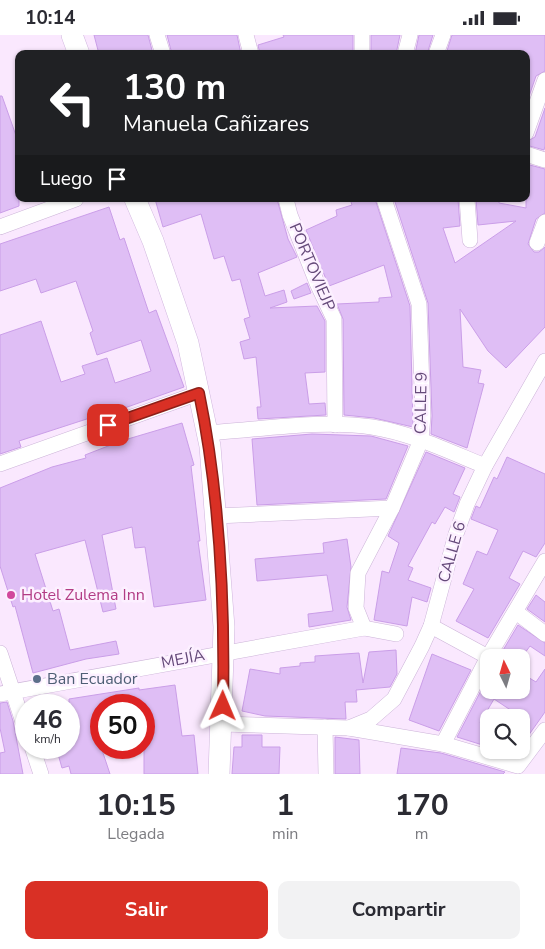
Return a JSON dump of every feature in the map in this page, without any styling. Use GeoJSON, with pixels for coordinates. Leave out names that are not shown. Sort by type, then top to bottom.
{"type":"FeatureCollection","features":[{"type":"Feature","properties":{"kind":"main road"},"geometry":{"type":"LineString","coordinates":[[72,35],[78,50]]}},
{"type":"Feature","properties":{"kind":"main road"},"geometry":{"type":"LineString","coordinates":[[135,202],[154,241],[188,343],[207,433],[216,517],[224,652],[219,774]]}},
{"type":"Feature","properties":{"kind":"street"},"geometry":{"type":"LineString","coordinates":[[157,35],[162,50]]}},
{"type":"Feature","properties":{"kind":"street"},"geometry":{"type":"LineString","coordinates":[[246,35],[249,50]]}},
{"type":"Feature","properties":{"kind":"street"},"geometry":{"type":"LineString","coordinates":[[362,35],[362,50]]}},
{"type":"Feature","properties":{"kind":"street"},"geometry":{"type":"LineString","coordinates":[[407,50],[410,35]]}},
{"type":"Feature","properties":{"kind":"street"},"geometry":{"type":"LineString","coordinates":[[437,50],[443,35]]}},
{"type":"Feature","properties":{"kind":"street"},"geometry":{"type":"LineString","coordinates":[[530,122],[545,80]]}},
{"type":"Feature","properties":{"kind":"street"},"geometry":{"type":"LineString","coordinates":[[530,155],[545,160]]}},
{"type":"Feature","properties":{"kind":"street"},"geometry":{"type":"LineString","coordinates":[[0,227],[68,202]]}},
{"type":"Feature","properties":{"kind":"street","name":"PORTOVIEJP"},"geometry":{"type":"LineString","coordinates":[[287,202],[293,224],[334,319],[335,425]]}},
{"type":"Feature","properties":{"kind":"street","name":"CALLE 9"},"geometry":{"type":"LineString","coordinates":[[364,628],[356,608],[358,573],[392,508],[421,440],[423,416],[419,304],[385,202]]}},
{"type":"Feature","properties":{"kind":"street"},"geometry":{"type":"LineString","coordinates":[[467,202],[470,240]]}},
{"type":"Feature","properties":{"kind":"street"},"geometry":{"type":"LineString","coordinates":[[537,243],[545,222]]}},
{"type":"Feature","properties":{"kind":"street","name":"CALLE 6"},"geometry":{"type":"LineString","coordinates":[[349,728],[371,719],[394,699],[431,627],[456,534],[467,504],[485,466],[545,361]]}},
{"type":"Feature","properties":{"kind":"street"},"geometry":{"type":"LineString","coordinates":[[0,464],[199,393]]}},
{"type":"Feature","properties":{"kind":"street"},"geometry":{"type":"LineString","coordinates":[[207,433],[335,425],[372,427],[421,440],[485,466]]}},
{"type":"Feature","properties":{"kind":"street"},"geometry":{"type":"LineString","coordinates":[[216,517],[392,508]]}},
{"type":"Feature","properties":{"kind":"street"},"geometry":{"type":"LineString","coordinates":[[493,649],[545,561]]}},
{"type":"Feature","properties":{"kind":"street"},"geometry":{"type":"LineString","coordinates":[[516,612],[545,634]]}},
{"type":"Feature","properties":{"kind":"street"},"geometry":{"type":"LineString","coordinates":[[431,627],[480,653]]}},
{"type":"Feature","properties":{"kind":"street","name":"MEJÍA"},"geometry":{"type":"LineString","coordinates":[[6,692],[364,628],[396,635]]}},
{"type":"Feature","properties":{"kind":"street"},"geometry":{"type":"LineString","coordinates":[[0,653],[6,692],[15,710]]}},
{"type":"Feature","properties":{"kind":"street"},"geometry":{"type":"LineString","coordinates":[[443,744],[480,672]]}},
{"type":"Feature","properties":{"kind":"street"},"geometry":{"type":"LineString","coordinates":[[222,724],[349,728],[443,744],[517,770],[545,730]]}},
{"type":"Feature","properties":{"kind":"street"},"geometry":{"type":"LineString","coordinates":[[325,727],[326,774]]}},
{"type":"Feature","properties":{"kind":"street"},"geometry":{"type":"LineString","coordinates":[[36,759],[41,774]]}},
{"type":"Feature","properties":{"kind":"building"},"geometry":{"type":"Polygon","coordinates":[[[94,35],[148,35],[152,50],[98,50],[94,35]]]}},
{"type":"Feature","properties":{"kind":"building"},"geometry":{"type":"Polygon","coordinates":[[[167,35],[237,35],[240,50],[171,50],[167,35]]]}},
{"type":"Feature","properties":{"kind":"building"},"geometry":{"type":"Polygon","coordinates":[[[283,35],[353,35],[353,50],[259,50],[258,45],[284,37],[283,35]]]}},
{"type":"Feature","properties":{"kind":"building"},"geometry":{"type":"Polygon","coordinates":[[[371,35],[400,35],[397,50],[371,50],[371,35]]]}},
{"type":"Feature","properties":{"kind":"building"},"geometry":{"type":"Polygon","coordinates":[[[419,35],[433,35],[428,50],[416,50],[419,35]]]}},
{"type":"Feature","properties":{"kind":"building"},"geometry":{"type":"Polygon","coordinates":[[[452,35],[545,35],[545,71],[536,76],[530,93],[530,50],[447,50],[452,35]]]}},
{"type":"Feature","properties":{"kind":"building"},"geometry":{"type":"Polygon","coordinates":[[[0,96],[2,96],[15,133],[15,202],[19,202],[19,206],[0,213],[0,96]]]}},
{"type":"Feature","properties":{"kind":"building"},"geometry":{"type":"Polygon","coordinates":[[[545,108],[544,150],[530,146],[530,140],[535,137],[545,108]]]}},
{"type":"Feature","properties":{"kind":"building"},"geometry":{"type":"Polygon","coordinates":[[[530,165],[545,169],[545,213],[536,219],[528,244],[534,252],[539,252],[545,247],[545,327],[506,368],[488,351],[460,309],[463,367],[481,370],[478,383],[484,384],[467,448],[431,434],[428,303],[395,202],[458,202],[460,226],[443,228],[455,263],[516,221],[478,225],[476,202],[499,202],[526,208],[526,202],[530,202],[530,165]]]}},
{"type":"Feature","properties":{"kind":"building"},"geometry":{"type":"Polygon","coordinates":[[[156,202],[278,202],[288,239],[297,257],[258,273],[265,296],[284,290],[287,302],[270,308],[317,306],[325,321],[325,372],[305,373],[309,404],[325,403],[326,415],[258,419],[257,407],[261,407],[256,357],[244,359],[240,342],[250,339],[244,319],[250,317],[240,279],[232,281],[224,256],[214,259],[201,214],[163,227],[156,202]]]}},
{"type":"Feature","properties":{"kind":"building"},"geometry":{"type":"Polygon","coordinates":[[[351,202],[376,202],[410,306],[413,427],[374,418],[344,415],[343,319],[337,304],[379,302],[379,298],[392,297],[384,265],[329,286],[306,230],[337,216],[336,210],[352,205],[351,202]]]}},
{"type":"Feature","properties":{"kind":"building"},"geometry":{"type":"Polygon","coordinates":[[[109,207],[120,240],[124,238],[149,313],[156,310],[184,387],[99,417],[99,415],[19,441],[21,447],[0,454],[0,335],[41,321],[61,382],[85,374],[82,366],[107,358],[115,383],[151,371],[141,340],[97,355],[90,333],[93,331],[76,281],[41,293],[36,279],[0,291],[0,244],[109,207]]]}},
{"type":"Feature","properties":{"kind":"building"},"geometry":{"type":"Polygon","coordinates":[[[307,283],[311,293],[294,299],[291,291],[307,283]]]}},
{"type":"Feature","properties":{"kind":"building"},"geometry":{"type":"Polygon","coordinates":[[[182,423],[194,465],[191,466],[206,600],[154,607],[145,547],[135,548],[132,527],[102,535],[116,609],[103,612],[85,540],[35,554],[53,611],[59,609],[70,650],[116,641],[119,654],[86,659],[33,673],[15,606],[13,607],[0,566],[0,488],[52,467],[86,458],[85,455],[121,441],[182,423]]]}},
{"type":"Feature","properties":{"kind":"building"},"geometry":{"type":"Polygon","coordinates":[[[312,434],[371,436],[408,446],[386,499],[257,505],[252,439],[312,434]]]}},
{"type":"Feature","properties":{"kind":"building"},"geometry":{"type":"Polygon","coordinates":[[[426,452],[465,468],[453,494],[460,497],[454,512],[445,507],[435,524],[432,522],[408,566],[413,568],[408,580],[431,588],[427,602],[412,597],[407,626],[374,620],[382,571],[389,573],[399,543],[388,536],[426,452]]]}},
{"type":"Feature","properties":{"kind":"building"},"geometry":{"type":"Polygon","coordinates":[[[507,457],[545,474],[545,543],[536,557],[523,551],[509,578],[520,584],[488,638],[456,621],[474,589],[463,584],[477,551],[487,555],[498,530],[471,519],[476,506],[480,508],[494,477],[497,479],[507,457]]]}},
{"type":"Feature","properties":{"kind":"building"},"geometry":{"type":"Polygon","coordinates":[[[347,539],[351,567],[347,607],[351,620],[309,627],[308,614],[333,611],[327,575],[257,581],[255,559],[324,553],[323,543],[347,539]]]}},
{"type":"Feature","properties":{"kind":"building"},"geometry":{"type":"Polygon","coordinates":[[[536,595],[545,602],[545,622],[527,609],[536,595]]]}},
{"type":"Feature","properties":{"kind":"building"},"geometry":{"type":"Polygon","coordinates":[[[518,625],[545,643],[545,656],[530,646],[528,649],[504,649],[518,625]]]}},
{"type":"Feature","properties":{"kind":"building"},"geometry":{"type":"Polygon","coordinates":[[[396,650],[397,674],[390,687],[356,690],[357,702],[345,702],[346,719],[265,716],[242,711],[250,669],[280,674],[280,668],[300,666],[300,663],[315,662],[315,656],[359,653],[363,683],[369,652],[396,650]]]}},
{"type":"Feature","properties":{"kind":"building"},"geometry":{"type":"Polygon","coordinates":[[[432,654],[471,670],[439,731],[409,720],[432,654]]]}},
{"type":"Feature","properties":{"kind":"building"},"geometry":{"type":"Polygon","coordinates":[[[545,669],[545,712],[530,733],[530,709],[509,709],[494,699],[530,699],[530,678],[536,682],[545,669]]]}},
{"type":"Feature","properties":{"kind":"building"},"geometry":{"type":"Polygon","coordinates":[[[175,685],[182,736],[194,735],[198,774],[144,774],[144,759],[155,759],[155,694],[101,694],[139,688],[139,690],[175,685]]]}},
{"type":"Feature","properties":{"kind":"building"},"geometry":{"type":"Polygon","coordinates":[[[480,692],[480,699],[494,699],[488,709],[480,709],[480,744],[457,737],[480,692]]]}},
{"type":"Feature","properties":{"kind":"building"},"geometry":{"type":"Polygon","coordinates":[[[90,696],[90,759],[105,759],[110,774],[71,774],[69,766],[62,768],[59,759],[80,759],[80,697],[90,696]]]}},
{"type":"Feature","properties":{"kind":"building"},"geometry":{"type":"Polygon","coordinates":[[[7,702],[15,732],[15,759],[20,759],[23,774],[0,774],[0,753],[5,752],[0,728],[0,703],[7,702]]]}},
{"type":"Feature","properties":{"kind":"building"},"geometry":{"type":"Polygon","coordinates":[[[242,735],[262,735],[262,747],[280,747],[279,774],[232,774],[234,747],[242,747],[242,735]]]}},
{"type":"Feature","properties":{"kind":"building"},"geometry":{"type":"Polygon","coordinates":[[[335,737],[359,740],[360,774],[335,774],[335,737]]]}},
{"type":"Feature","properties":{"kind":"building"},"geometry":{"type":"Polygon","coordinates":[[[401,748],[441,753],[505,772],[503,774],[397,774],[401,748]]]}},
{"type":"Feature","properties":{"kind":"place","name":"Hotel Zulema Inn"},"geometry":{"type":"Point","coordinates":[11,595]}},
{"type":"Feature","properties":{"kind":"place","name":"Ban Ecuador"},"geometry":{"type":"Point","coordinates":[37,679]}},
{"type":"Feature","properties":{"kind":"route"},"geometry":{"type":"LineString","coordinates":[[108,425],[199,393],[210,446],[213,481],[224,627],[223,706]]}}]}
